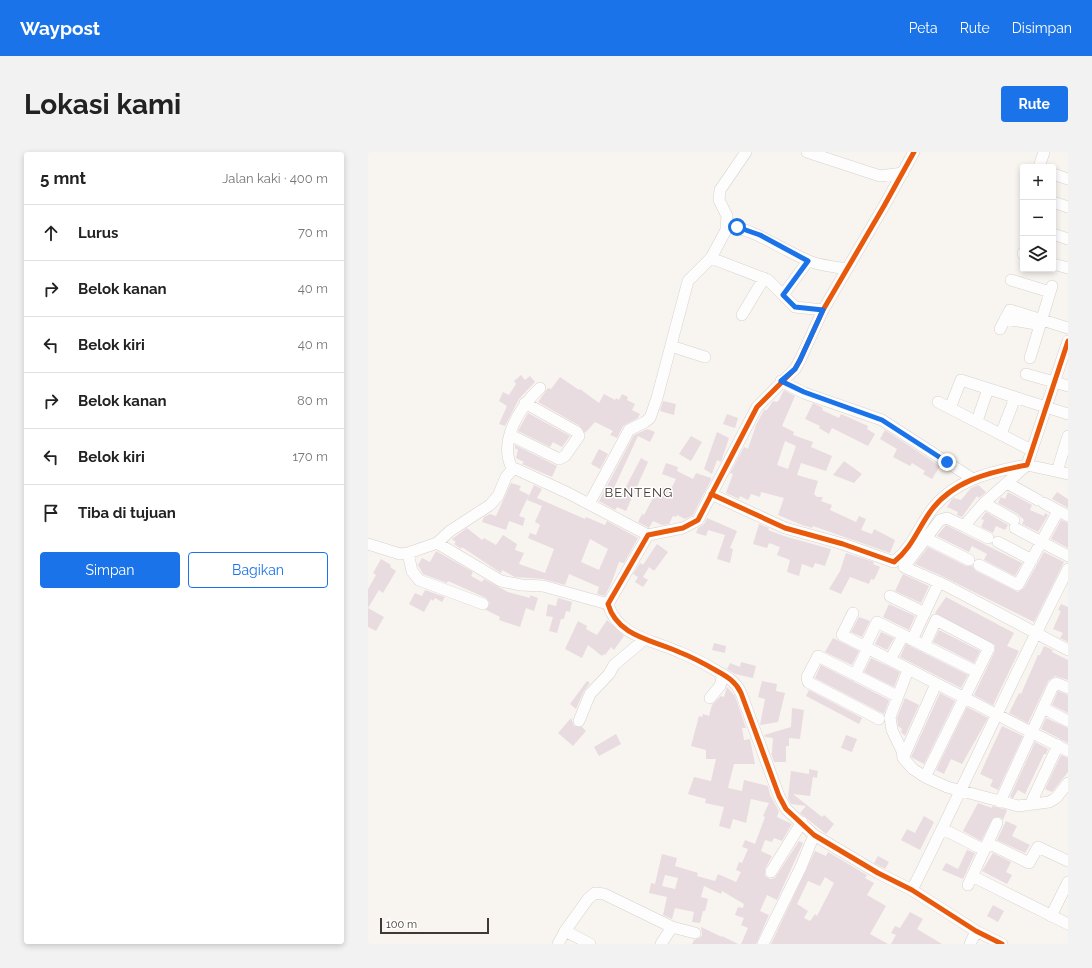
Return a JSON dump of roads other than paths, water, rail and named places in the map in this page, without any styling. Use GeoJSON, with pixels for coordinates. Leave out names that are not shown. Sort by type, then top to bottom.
{"type":"FeatureCollection","features":[{"type":"Feature","properties":{"kind":"street"},"geometry":{"type":"LineString","coordinates":[[589,504],[629,430],[650,418],[688,281],[711,258],[724,237],[727,225],[727,216],[719,200],[720,190],[746,152]]}},
{"type":"Feature","properties":{"kind":"street"},"geometry":{"type":"LineString","coordinates":[[807,152],[880,176],[903,173]]}},
{"type":"Feature","properties":{"kind":"street"},"geometry":{"type":"LineString","coordinates":[[368,544],[393,552],[408,554],[437,542],[450,531],[490,505],[498,496],[506,477],[514,470],[523,471],[648,535],[683,528],[698,520],[757,407],[781,381],[795,369],[823,310],[914,152]]}},
{"type":"Feature","properties":{"kind":"street"},"geometry":{"type":"LineString","coordinates":[[1040,164],[1044,152]]}},
{"type":"Feature","properties":{"kind":"street"},"geometry":{"type":"LineString","coordinates":[[1056,175],[1068,179]]}},
{"type":"Feature","properties":{"kind":"street"},"geometry":{"type":"LineString","coordinates":[[1056,203],[1068,207]]}},
{"type":"Feature","properties":{"kind":"street"},"geometry":{"type":"LineString","coordinates":[[727,225],[748,230],[760,235],[808,261],[846,269]]}},
{"type":"Feature","properties":{"kind":"street"},"geometry":{"type":"LineString","coordinates":[[1056,235],[1068,239]]}},
{"type":"Feature","properties":{"kind":"street"},"geometry":{"type":"LineString","coordinates":[[711,258],[764,278],[773,284],[795,307],[823,310]]}},
{"type":"Feature","properties":{"kind":"street"},"geometry":{"type":"LineString","coordinates":[[783,295],[808,261]]}},
{"type":"Feature","properties":{"kind":"street"},"geometry":{"type":"LineString","coordinates":[[1056,265],[1068,268]]}},
{"type":"Feature","properties":{"kind":"street"},"geometry":{"type":"LineString","coordinates":[[742,315],[764,278]]}},
{"type":"Feature","properties":{"kind":"street"},"geometry":{"type":"LineString","coordinates":[[1011,280],[1051,289],[1030,358]]}},
{"type":"Feature","properties":{"kind":"street"},"geometry":{"type":"LineString","coordinates":[[1003,324],[1010,310],[1041,322],[1068,328]]}},
{"type":"Feature","properties":{"kind":"street"},"geometry":{"type":"LineString","coordinates":[[964,526],[984,503],[1026,465],[1054,382],[1066,356],[1068,341]]}},
{"type":"Feature","properties":{"kind":"street"},"geometry":{"type":"LineString","coordinates":[[671,346],[705,357]]}},
{"type":"Feature","properties":{"kind":"street"},"geometry":{"type":"LineString","coordinates":[[1026,374],[1068,386]]}},
{"type":"Feature","properties":{"kind":"street"},"geometry":{"type":"LineString","coordinates":[[950,408],[961,380],[1068,414]]}},
{"type":"Feature","properties":{"kind":"street"},"geometry":{"type":"LineString","coordinates":[[781,381],[804,392],[882,420],[973,479]]}},
{"type":"Feature","properties":{"kind":"street"},"geometry":{"type":"LineString","coordinates":[[514,470],[508,459],[510,435],[525,403],[540,388]]}},
{"type":"Feature","properties":{"kind":"street"},"geometry":{"type":"LineString","coordinates":[[977,421],[988,389]]}},
{"type":"Feature","properties":{"kind":"street"},"geometry":{"type":"LineString","coordinates":[[1001,434],[1015,398]]}},
{"type":"Feature","properties":{"kind":"street"},"geometry":{"type":"LineString","coordinates":[[938,402],[1031,450]]}},
{"type":"Feature","properties":{"kind":"street"},"geometry":{"type":"LineString","coordinates":[[510,435],[559,459],[565,456],[579,436],[577,432],[525,403]]}},
{"type":"Feature","properties":{"kind":"street"},"geometry":{"type":"LineString","coordinates":[[1059,465],[1068,436]]}},
{"type":"Feature","properties":{"kind":"street"},"geometry":{"type":"LineString","coordinates":[[711,494],[785,528],[843,544],[894,562],[906,552],[929,514],[947,493],[973,479],[989,472],[1026,465],[1068,474]]}},
{"type":"Feature","properties":{"kind":"street"},"geometry":{"type":"LineString","coordinates":[[1007,483],[1068,516]]}},
{"type":"Feature","properties":{"kind":"street"},"geometry":{"type":"LineString","coordinates":[[984,503],[1042,542],[1068,556]]}},
{"type":"Feature","properties":{"kind":"street"},"geometry":{"type":"LineString","coordinates":[[979,565],[1018,585],[1058,511]]}},
{"type":"Feature","properties":{"kind":"street"},"geometry":{"type":"LineString","coordinates":[[1032,560],[964,526],[944,518],[940,520],[925,538],[904,567],[939,582],[1068,650]]}},
{"type":"Feature","properties":{"kind":"street"},"geometry":{"type":"LineString","coordinates":[[648,535],[608,604],[610,612],[618,623],[632,634],[678,651],[723,674],[739,687],[779,796],[786,809],[802,822],[814,835],[878,873],[912,890],[976,931],[1002,944]]}},
{"type":"Feature","properties":{"kind":"street"},"geometry":{"type":"LineString","coordinates":[[925,538],[969,560]]}},
{"type":"Feature","properties":{"kind":"street"},"geometry":{"type":"LineString","coordinates":[[437,542],[501,580],[521,585],[543,586],[608,604]]}},
{"type":"Feature","properties":{"kind":"street"},"geometry":{"type":"LineString","coordinates":[[408,554],[412,571],[419,580],[483,604]]}},
{"type":"Feature","properties":{"kind":"street"},"geometry":{"type":"LineString","coordinates":[[912,890],[962,791],[1035,633],[1068,569]]}},
{"type":"Feature","properties":{"kind":"street"},"geometry":{"type":"LineString","coordinates":[[890,660],[908,638],[925,613],[939,582]]}},
{"type":"Feature","properties":{"kind":"street"},"geometry":{"type":"LineString","coordinates":[[890,596],[925,613]]}},
{"type":"Feature","properties":{"kind":"street"},"geometry":{"type":"LineString","coordinates":[[853,613],[842,635],[1068,751]]}},
{"type":"Feature","properties":{"kind":"street"},"geometry":{"type":"LineString","coordinates":[[924,646],[936,620],[989,648],[925,777]]}},
{"type":"Feature","properties":{"kind":"street"},"geometry":{"type":"LineString","coordinates":[[856,675],[876,622],[977,672]]}},
{"type":"Feature","properties":{"kind":"street"},"geometry":{"type":"LineString","coordinates":[[579,721],[590,694],[609,674],[614,665],[645,639]]}},
{"type":"Feature","properties":{"kind":"street"},"geometry":{"type":"LineString","coordinates":[[879,719],[808,682],[807,677],[818,656],[898,696]]}},
{"type":"Feature","properties":{"kind":"street"},"geometry":{"type":"LineString","coordinates":[[908,670],[890,717],[890,724],[902,758],[913,769],[925,777],[962,791],[1018,806],[1050,802],[1056,798],[1068,783]]}},
{"type":"Feature","properties":{"kind":"street"},"geometry":{"type":"LineString","coordinates":[[710,698],[720,686],[723,674]]}},
{"type":"Feature","properties":{"kind":"street"},"geometry":{"type":"LineString","coordinates":[[1000,802],[1030,732],[1043,708],[1052,686],[1056,683],[1068,688]]}},
{"type":"Feature","properties":{"kind":"street"},"geometry":{"type":"LineString","coordinates":[[902,758],[936,684]]}},
{"type":"Feature","properties":{"kind":"street"},"geometry":{"type":"LineString","coordinates":[[1043,708],[1068,721]]}},
{"type":"Feature","properties":{"kind":"street"},"geometry":{"type":"LineString","coordinates":[[1030,805],[1058,746]]}},
{"type":"Feature","properties":{"kind":"street"},"geometry":{"type":"LineString","coordinates":[[771,872],[802,822]]}},
{"type":"Feature","properties":{"kind":"street"},"geometry":{"type":"LineString","coordinates":[[997,823],[970,881],[1068,924]]}},
{"type":"Feature","properties":{"kind":"street"},"geometry":{"type":"LineString","coordinates":[[943,829],[1029,864],[1038,847],[1068,861]]}},
{"type":"Feature","properties":{"kind":"street"},"geometry":{"type":"LineString","coordinates":[[763,944],[801,867],[814,835]]}},
{"type":"Feature","properties":{"kind":"street"},"geometry":{"type":"LineString","coordinates":[[1051,916],[1067,886]]}},
{"type":"Feature","properties":{"kind":"street"},"geometry":{"type":"LineString","coordinates":[[558,944],[565,931],[588,899],[595,893],[604,894],[672,927],[695,933]]}},
{"type":"Feature","properties":{"kind":"street"},"geometry":{"type":"LineString","coordinates":[[661,944],[672,927]]}},
{"type":"Feature","properties":{"kind":"street"},"geometry":{"type":"LineString","coordinates":[[565,931],[590,944]]}},
{"type":"Feature","properties":{"kind":"street"},"geometry":{"type":"LineString","coordinates":[[970,944],[976,931]]}},
{"type":"Feature","properties":{"kind":"district","name":"BENTENG"},"geometry":{"type":"Point","coordinates":[639,492]}}]}
